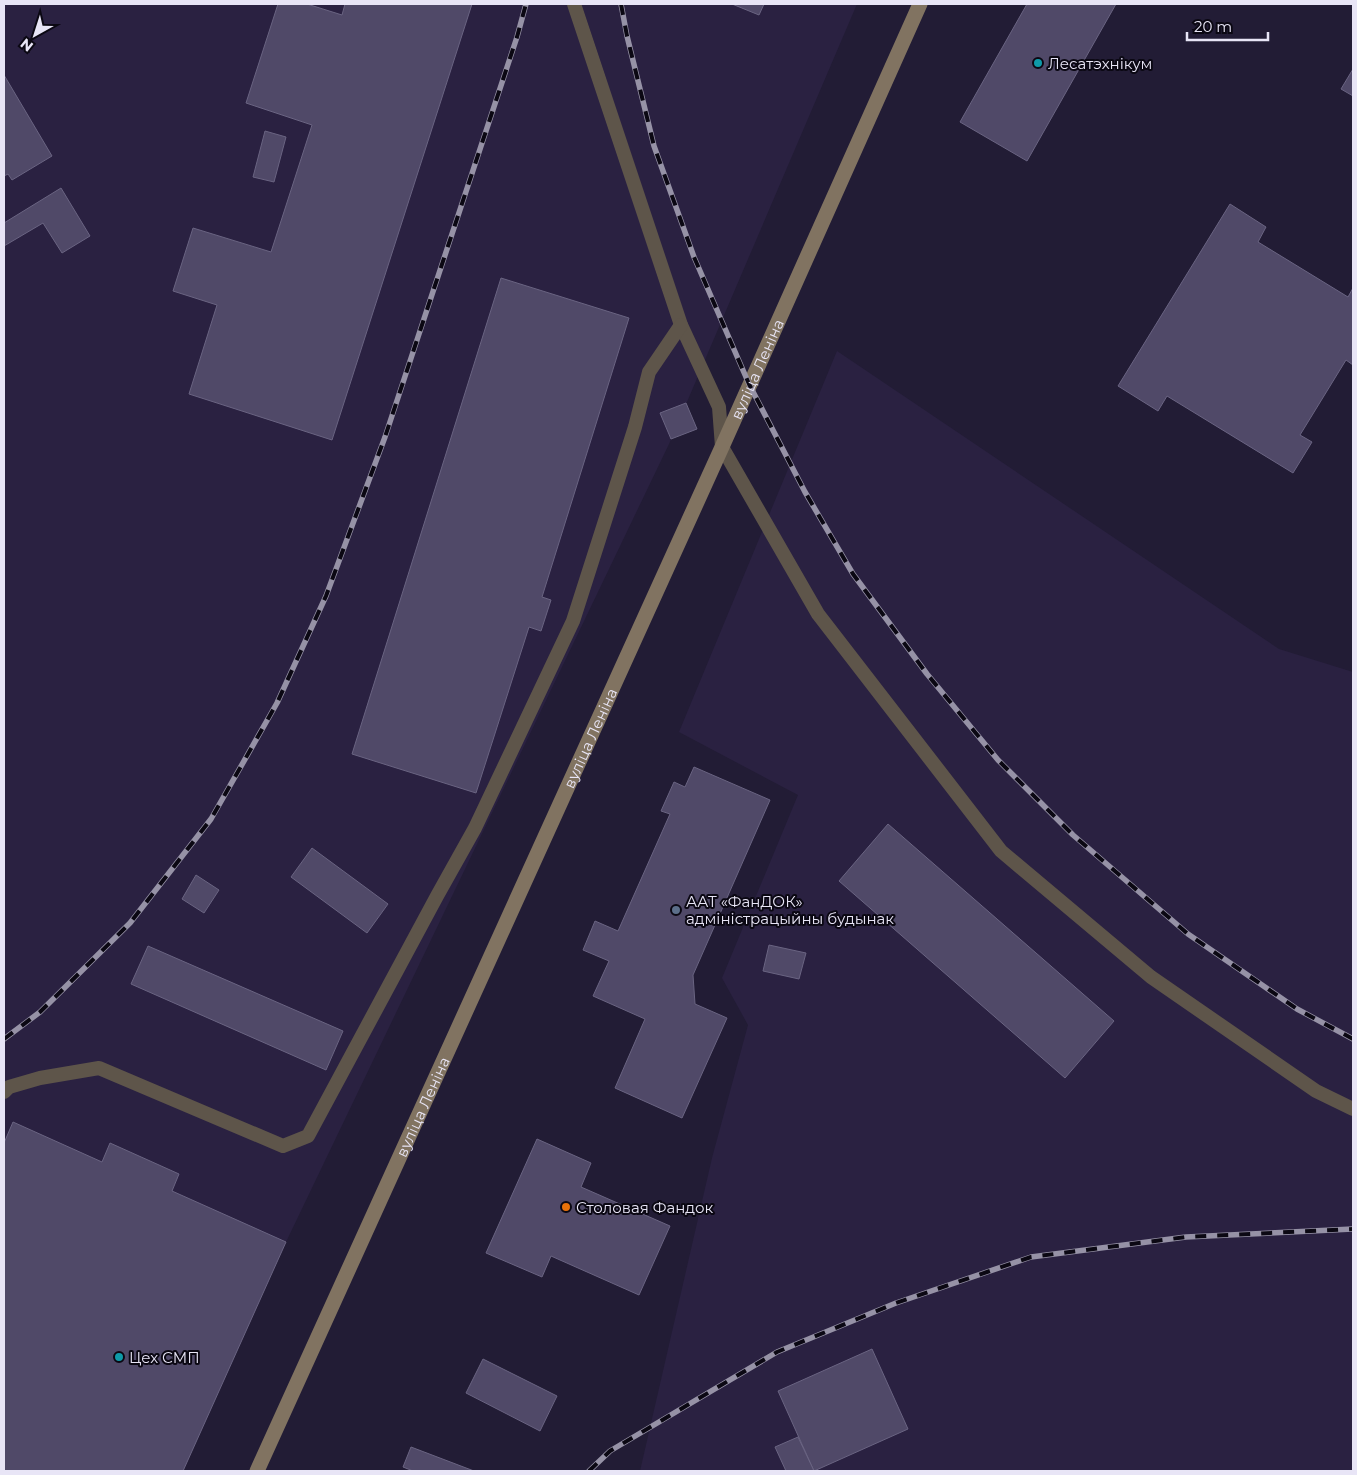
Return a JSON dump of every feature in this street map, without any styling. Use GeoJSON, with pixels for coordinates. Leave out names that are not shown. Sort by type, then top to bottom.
{"type":"FeatureCollection","features":[{"type":"Feature","properties":{"kind":"main road","name":"вуліца Леніна"},"geometry":{"type":"LineString","coordinates":[[257,1471],[722,447],[920,4]]}},
{"type":"Feature","properties":{"kind":"lane"},"geometry":{"type":"LineString","coordinates":[[574,4],[681,325],[719,407],[722,447],[818,614],[1002,851],[1151,977],[1316,1091],[1353,1109]]}},
{"type":"Feature","properties":{"kind":"lane"},"geometry":{"type":"LineString","coordinates":[[4,1092],[9,1086],[40,1078],[99,1068],[283,1146],[308,1136],[475,828],[573,621],[635,428],[649,372],[681,325]]}},
{"type":"Feature","properties":{"kind":"shaded area"},"geometry":{"type":"Polygon","coordinates":[[[4,4],[857,4],[669,444],[286,1242],[183,1471],[4,1471],[4,4]]]}},
{"type":"Feature","properties":{"kind":"shaded area"},"geometry":{"type":"Polygon","coordinates":[[[837,351],[1279,649],[1353,672],[1353,1471],[640,1471],[712,1158],[748,1025],[722,978],[798,795],[679,732],[837,351]]]}},
{"type":"Feature","properties":{"kind":"building"},"geometry":{"type":"Polygon","coordinates":[[[278,4],[307,4],[342,15],[345,4],[472,4],[332,440],[189,394],[217,305],[173,291],[193,228],[271,252],[312,125],[246,103],[278,4]]]}},
{"type":"Feature","properties":{"kind":"building"},"geometry":{"type":"Polygon","coordinates":[[[732,4],[764,4],[759,15],[732,4]]]}},
{"type":"Feature","properties":{"kind":"building","name":"Лесатэхнікум"},"geometry":{"type":"Polygon","coordinates":[[[1027,4],[1116,4],[1027,161],[960,122],[1027,4]]]}},
{"type":"Feature","properties":{"kind":"building"},"geometry":{"type":"Polygon","coordinates":[[[1353,69],[1353,96],[1341,89],[1353,69]]]}},
{"type":"Feature","properties":{"kind":"building"},"geometry":{"type":"Polygon","coordinates":[[[4,75],[52,156],[12,180],[8,174],[4,176],[4,75]]]}},
{"type":"Feature","properties":{"kind":"building"},"geometry":{"type":"Polygon","coordinates":[[[265,131],[286,137],[274,182],[253,177],[265,131]]]}},
{"type":"Feature","properties":{"kind":"building"},"geometry":{"type":"Polygon","coordinates":[[[61,188],[90,236],[62,253],[43,223],[4,246],[4,223],[61,188]]]}},
{"type":"Feature","properties":{"kind":"building"},"geometry":{"type":"Polygon","coordinates":[[[1230,204],[1266,227],[1258,242],[1348,297],[1353,288],[1353,365],[1346,360],[1300,435],[1312,442],[1293,473],[1167,396],[1158,411],[1118,386],[1230,204]]]}},
{"type":"Feature","properties":{"kind":"building"},"geometry":{"type":"Polygon","coordinates":[[[501,278],[629,318],[542,597],[551,600],[541,631],[529,627],[476,793],[352,754],[501,278]]]}},
{"type":"Feature","properties":{"kind":"building"},"geometry":{"type":"Polygon","coordinates":[[[686,403],[697,429],[671,439],[660,413],[686,403]]]}},
{"type":"Feature","properties":{"kind":"building"},"geometry":{"type":"Polygon","coordinates":[[[694,767],[770,800],[693,975],[695,1004],[727,1018],[682,1118],[615,1088],[645,1019],[593,996],[609,961],[583,950],[595,921],[618,931],[670,814],[661,811],[674,782],[685,787],[694,767]]]}},
{"type":"Feature","properties":{"kind":"building"},"geometry":{"type":"Polygon","coordinates":[[[888,824],[1114,1021],[1065,1078],[839,881],[888,824]]]}},
{"type":"Feature","properties":{"kind":"building"},"geometry":{"type":"Polygon","coordinates":[[[312,848],[388,904],[367,933],[291,877],[312,848]]]}},
{"type":"Feature","properties":{"kind":"building"},"geometry":{"type":"Polygon","coordinates":[[[196,875],[219,890],[204,913],[182,899],[196,875]]]}},
{"type":"Feature","properties":{"kind":"building"},"geometry":{"type":"Polygon","coordinates":[[[769,945],[806,953],[799,979],[763,971],[769,945]]]}},
{"type":"Feature","properties":{"kind":"building"},"geometry":{"type":"Polygon","coordinates":[[[148,946],[343,1031],[326,1070],[131,984],[148,946]]]}},
{"type":"Feature","properties":{"kind":"building","name":"Цех СМП"},"geometry":{"type":"Polygon","coordinates":[[[13,1122],[102,1162],[110,1143],[179,1174],[172,1191],[286,1242],[183,1471],[4,1471],[4,1143],[13,1122]]]}},
{"type":"Feature","properties":{"kind":"building","name":"Столовая Фандок"},"geometry":{"type":"Polygon","coordinates":[[[537,1139],[591,1163],[581,1187],[670,1226],[639,1295],[551,1256],[542,1277],[486,1253],[537,1139]]]}},
{"type":"Feature","properties":{"kind":"building"},"geometry":{"type":"Polygon","coordinates":[[[872,1349],[908,1429],[814,1471],[778,1391],[872,1349]]]}},
{"type":"Feature","properties":{"kind":"building"},"geometry":{"type":"Polygon","coordinates":[[[483,1359],[557,1396],[540,1431],[466,1393],[483,1359]]]}},
{"type":"Feature","properties":{"kind":"building"},"geometry":{"type":"Polygon","coordinates":[[[798,1437],[814,1471],[786,1471],[775,1447],[798,1437]]]}},
{"type":"Feature","properties":{"kind":"building"},"geometry":{"type":"Polygon","coordinates":[[[411,1447],[474,1471],[413,1471],[403,1467],[411,1447]]]}},
{"type":"Feature","properties":{"kind":"railway"},"geometry":{"type":"LineString","coordinates":[[4,1039],[40,1012],[130,923],[211,819],[277,703],[326,596],[385,437],[517,37],[526,4]]}},
{"type":"Feature","properties":{"kind":"railway"},"geometry":{"type":"LineString","coordinates":[[621,4],[654,146],[694,257],[749,384],[805,492],[853,574],[927,674],[998,760],[1073,835],[1188,934],[1297,1009],[1353,1039]]}},
{"type":"Feature","properties":{"kind":"railway"},"geometry":{"type":"LineString","coordinates":[[589,1471],[610,1451],[777,1352],[896,1303],[1031,1257],[1186,1237],[1353,1229]]}},
{"type":"Feature","properties":{"kind":"place","name":"Лесатэхнікум"},"geometry":{"type":"Point","coordinates":[1038,63]}},
{"type":"Feature","properties":{"kind":"place","name":"ААТ «ФанДОК» адміністрацыйны будынак"},"geometry":{"type":"Point","coordinates":[676,910]}},
{"type":"Feature","properties":{"kind":"place","name":"Столовая Фандок"},"geometry":{"type":"Point","coordinates":[566,1207]}},
{"type":"Feature","properties":{"kind":"place","name":"Цех СМП"},"geometry":{"type":"Point","coordinates":[119,1357]}}]}
